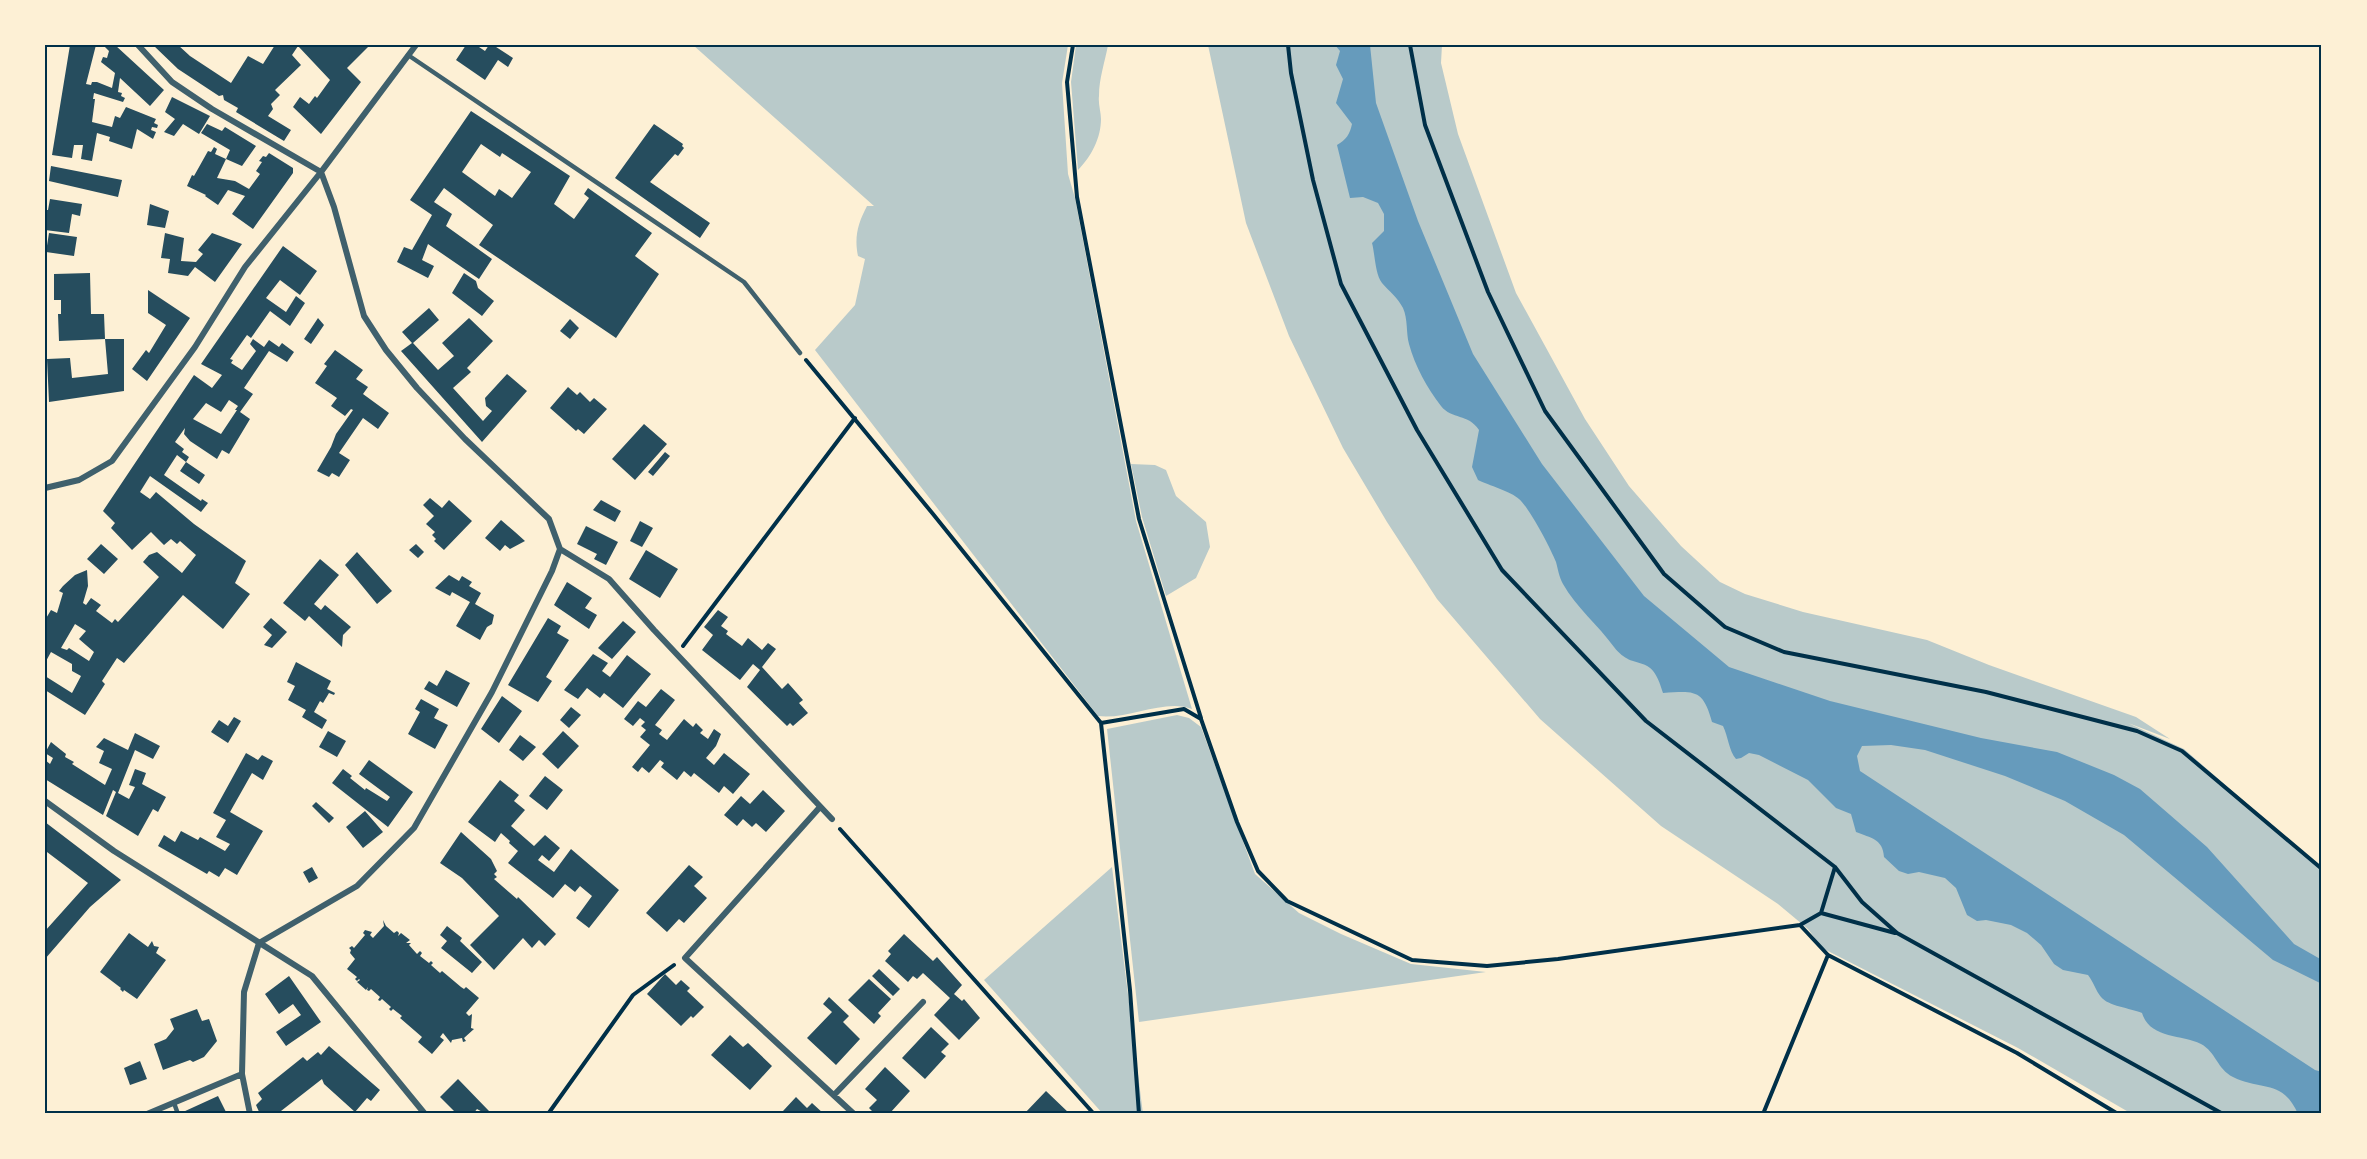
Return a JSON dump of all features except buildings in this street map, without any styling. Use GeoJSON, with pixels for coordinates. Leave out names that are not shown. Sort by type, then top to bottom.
{"type":"FeatureCollection","features":[{"type":"Feature","properties":{"kind":"street"},"geometry":{"type":"LineString","coordinates":[[138,45],[172,82],[212,109],[321,172],[334,207],[364,316],[386,350],[417,388],[465,439],[549,519],[560,549],[609,579],[831,819]]}},
{"type":"Feature","properties":{"kind":"street"},"geometry":{"type":"LineString","coordinates":[[45,488],[79,480],[112,461],[195,347],[245,267],[321,172],[416,45]]}},
{"type":"Feature","properties":{"kind":"street"},"geometry":{"type":"LineString","coordinates":[[250,1114],[242,1074],[244,992],[259,943],[357,886],[414,828],[492,692],[552,571],[560,549]]}},
{"type":"Feature","properties":{"kind":"street"},"geometry":{"type":"LineString","coordinates":[[45,801],[114,851],[312,976],[425,1114]]}},
{"type":"Feature","properties":{"kind":"street"},"geometry":{"type":"LineString","coordinates":[[820,807],[685,958],[854,1114]]}},
{"type":"Feature","properties":{"kind":"street"},"geometry":{"type":"LineString","coordinates":[[834,1095],[923,1002]]}},
{"type":"Feature","properties":{"kind":"street"},"geometry":{"type":"LineString","coordinates":[[147,1114],[242,1074]]}},
{"type":"Feature","properties":{"kind":"lane"},"geometry":{"type":"LineString","coordinates":[[408,55],[744,282],[800,353]]}},
{"type":"Feature","properties":{"kind":"lane"},"geometry":{"type":"LineString","coordinates":[[174,1103],[178,1114]]}},
{"type":"Feature","properties":{"kind":"path"},"geometry":{"type":"LineString","coordinates":[[1073,45],[1068,82],[1077,197],[1139,519],[1201,719],[1237,822],[1258,871],[1287,901],[1412,960],[1487,966],[1558,959],[1800,924],[1821,913],[1898,933]]}},
{"type":"Feature","properties":{"kind":"path"},"geometry":{"type":"LineString","coordinates":[[1288,45],[1291,73],[1313,180],[1341,284],[1417,430],[1502,570],[1646,721],[1835,867],[1862,902],[1898,933],[2223,1114]]}},
{"type":"Feature","properties":{"kind":"path"},"geometry":{"type":"LineString","coordinates":[[1410,45],[1425,125],[1488,291],[1540,401],[1664,574],[1725,627],[1784,652],[1986,692],[2137,731],[2182,751],[2322,869]]}},
{"type":"Feature","properties":{"kind":"path"},"geometry":{"type":"LineString","coordinates":[[800,353],[1101,723],[1130,990],[1138,1114]]}},
{"type":"Feature","properties":{"kind":"path"},"geometry":{"type":"LineString","coordinates":[[677,654],[855,418]]}},
{"type":"Feature","properties":{"kind":"path"},"geometry":{"type":"LineString","coordinates":[[1101,723],[1184,709],[1201,719]]}},
{"type":"Feature","properties":{"kind":"path"},"geometry":{"type":"LineString","coordinates":[[831,819],[1094,1114]]}},
{"type":"Feature","properties":{"kind":"path"},"geometry":{"type":"LineString","coordinates":[[1821,913],[1835,867]]}},
{"type":"Feature","properties":{"kind":"path"},"geometry":{"type":"LineString","coordinates":[[1800,924],[1828,956],[2017,1053],[2118,1114]]}},
{"type":"Feature","properties":{"kind":"path"},"geometry":{"type":"LineString","coordinates":[[1763,1114],[1828,956]]}},
{"type":"Feature","properties":{"kind":"path"},"geometry":{"type":"LineString","coordinates":[[548,1114],[633,995],[685,958]]}},
{"type":"Feature","properties":{"kind":"shaded area"},"geometry":{"type":"Polygon","coordinates":[[[693,45],[1068,45],[1062,83],[1068,174],[1075,198],[1136,521],[1192,709],[1170,706],[1122,715],[1098,716],[815,350],[855,305],[865,259],[858,256],[856,243],[858,230],[867,206],[874,206],[693,45]]]}},
{"type":"Feature","properties":{"kind":"shaded area"},"geometry":{"type":"Polygon","coordinates":[[[1076,45],[1108,45],[1099,89],[1101,119],[1099,133],[1091,153],[1078,170],[1071,82],[1076,45]]]}},
{"type":"Feature","properties":{"kind":"shaded area"},"geometry":{"type":"Polygon","coordinates":[[[1208,45],[1442,45],[1441,63],[1458,134],[1516,293],[1585,419],[1629,486],[1681,546],[1720,582],[1745,594],[1803,612],[1927,640],[1989,665],[2136,717],[2170,739],[2128,723],[2184,749],[2322,869],[2322,1114],[2132,1114],[2018,1048],[1822,948],[1808,929],[1778,904],[1661,826],[1540,719],[1437,599],[1343,448],[1289,336],[1246,223],[1208,45]]]}},
{"type":"Feature","properties":{"kind":"shaded area"},"geometry":{"type":"Polygon","coordinates":[[[1131,464],[1155,465],[1166,470],[1176,496],[1206,522],[1210,547],[1196,578],[1166,596],[1142,517],[1131,464]]]}},
{"type":"Feature","properties":{"kind":"shaded area"},"geometry":{"type":"Polygon","coordinates":[[[1177,715],[1189,718],[1201,727],[1255,874],[1299,913],[1411,964],[1486,972],[1139,1022],[1107,729],[1177,715]]]}},
{"type":"Feature","properties":{"kind":"shaded area"},"geometry":{"type":"Polygon","coordinates":[[[1112,867],[1143,1114],[1103,1114],[984,980],[1112,867]]]}},
{"type":"Feature","properties":{"kind":"water"},"geometry":{"type":"Polygon","coordinates":[[[1335,45],[1370,45],[1376,103],[1418,221],[1473,354],[1542,464],[1644,596],[1729,667],[1830,701],[1981,738],[2057,752],[2114,775],[2140,789],[2207,847],[2294,944],[2322,960],[2322,984],[2273,960],[2124,835],[2065,801],[2005,776],[1925,750],[1891,745],[1862,746],[1857,756],[1860,771],[2315,1070],[2322,1072],[2322,1114],[2298,1114],[2292,1103],[2278,1091],[2228,1074],[2210,1051],[2201,1044],[2159,1032],[2146,1021],[2142,1013],[2104,1000],[2088,975],[2063,970],[2054,964],[2041,945],[2027,933],[2011,925],[1986,920],[1977,921],[1967,915],[1956,888],[1945,878],[1919,872],[1908,874],[1899,871],[1884,857],[1879,843],[1856,832],[1851,814],[1836,808],[1808,780],[1759,755],[1749,753],[1736,759],[1723,726],[1712,722],[1709,711],[1701,698],[1696,694],[1683,692],[1663,693],[1658,679],[1648,666],[1629,659],[1614,647],[1568,592],[1549,547],[1524,504],[1511,494],[1478,480],[1472,467],[1479,430],[1470,421],[1450,413],[1441,406],[1418,369],[1409,344],[1403,308],[1382,283],[1377,269],[1372,243],[1384,231],[1384,214],[1378,203],[1363,197],[1350,198],[1337,145],[1347,136],[1352,124],[1336,103],[1343,79],[1336,65],[1340,51],[1335,45]]]}}]}
